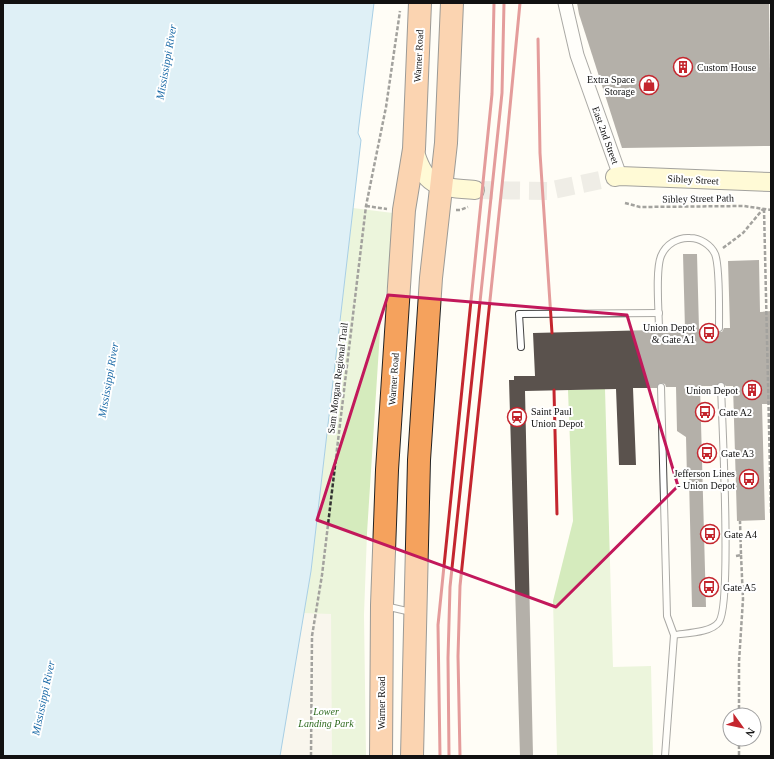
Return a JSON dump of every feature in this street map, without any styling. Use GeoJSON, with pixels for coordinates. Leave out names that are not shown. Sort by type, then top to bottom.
{"type":"FeatureCollection","features":[{"type":"Feature","properties":{"kind":"highway","name":"Warner Road"},"geometry":{"type":"LineString","coordinates":[[381,756],[382,605],[387,470],[404,210],[414,149],[420,3]]}},
{"type":"Feature","properties":{"kind":"highway"},"geometry":{"type":"LineString","coordinates":[[412,756],[419,460],[431,278],[449,106],[452,3]]}},
{"type":"Feature","properties":{"kind":"main road"},"geometry":{"type":"LineString","coordinates":[[414,149],[420,169],[429,179],[441,186],[475,190]]}},
{"type":"Feature","properties":{"kind":"main road","name":"Sibley Street"},"geometry":{"type":"LineString","coordinates":[[617,176],[771,182]]}},
{"type":"Feature","properties":{"kind":"street","name":"East 2nd Street"},"geometry":{"type":"LineString","coordinates":[[565,3],[577,55],[617,176]]}},
{"type":"Feature","properties":{"kind":"lane"},"geometry":{"type":"LineString","coordinates":[[660,330],[658,269],[661,256],[676,240],[694,238],[703,241],[715,254],[717,266],[719,328]]}},
{"type":"Feature","properties":{"kind":"lane"},"geometry":{"type":"LineString","coordinates":[[520,347],[519,314],[659,313]]}},
{"type":"Feature","properties":{"kind":"lane"},"geometry":{"type":"LineString","coordinates":[[674,635],[711,629],[720,622],[724,610],[726,556],[721,386]]}},
{"type":"Feature","properties":{"kind":"lane"},"geometry":{"type":"LineString","coordinates":[[661,387],[667,616],[674,635],[665,756]]}},
{"type":"Feature","properties":{"kind":"lane"},"geometry":{"type":"LineString","coordinates":[[382,605],[415,613]]}},
{"type":"Feature","properties":{"kind":"path","name":"Sam Morgan Regional Trail"},"geometry":{"type":"LineString","coordinates":[[311,756],[312,636],[317,613],[323,568],[366,206],[386,107],[401,3]]}},
{"type":"Feature","properties":{"kind":"path","name":"Sibley Street Path"},"geometry":{"type":"LineString","coordinates":[[624,203],[640,207],[744,206],[771,210]]}},
{"type":"Feature","properties":{"kind":"path"},"geometry":{"type":"LineString","coordinates":[[743,234],[764,209]]}},
{"type":"Feature","properties":{"kind":"path"},"geometry":{"type":"LineString","coordinates":[[764,209],[771,513]]}},
{"type":"Feature","properties":{"kind":"path"},"geometry":{"type":"LineString","coordinates":[[739,707],[739,662],[743,599],[740,520]]}},
{"type":"Feature","properties":{"kind":"path"},"geometry":{"type":"LineString","coordinates":[[737,556],[741,555]]}},
{"type":"Feature","properties":{"kind":"highlighted area"},"geometry":{"type":"Polygon","coordinates":[[[388,295],[627,315],[678,486],[556,607],[317,520],[388,295]]]}},
{"type":"Feature","properties":{"kind":"green space","name":"Lower Landing Park"},"geometry":{"type":"Polygon","coordinates":[[[353,208],[393,213],[392,264],[381,316],[367,533],[364,615],[366,756],[280,756],[311,571],[353,208]]]}},
{"type":"Feature","properties":{"kind":"green space"},"geometry":{"type":"Polygon","coordinates":[[[605,389],[613,667],[651,666],[653,756],[557,756],[553,601],[573,521],[568,390],[605,389]]]}},
{"type":"Feature","properties":{"kind":"shaded area"},"geometry":{"type":"Polygon","coordinates":[[[304,613],[331,614],[332,756],[280,756],[304,613]]]}},
{"type":"Feature","properties":{"kind":"water","name":"Mississippi River"},"geometry":{"type":"Polygon","coordinates":[[[3,3],[374,3],[358,133],[361,140],[311,571],[280,756],[3,756],[3,3]]]}},
{"type":"Feature","properties":{"kind":"building","name":"Custom House"},"geometry":{"type":"Polygon","coordinates":[[[577,3],[769,3],[771,146],[622,148],[579,14],[577,3]]]}},
{"type":"Feature","properties":{"kind":"building","name":"Union Depot"},"geometry":{"type":"Polygon","coordinates":[[[683,254],[697,254],[699,329],[715,328],[719,332],[722,332],[724,328],[730,328],[728,261],[759,260],[760,312],[771,311],[771,404],[762,404],[765,520],[737,521],[733,386],[726,386],[721,382],[717,386],[700,386],[706,607],[692,607],[689,477],[687,477],[686,437],[677,431],[676,387],[666,387],[665,384],[660,383],[657,388],[633,388],[636,465],[619,465],[616,389],[525,391],[533,756],[520,756],[509,380],[514,380],[514,376],[535,376],[533,333],[654,330],[655,333],[659,334],[663,329],[685,329],[683,254]]]}},
{"type":"Feature","properties":{"kind":"tunnel"},"geometry":{"type":"LineString","coordinates":[[475,190],[548,191],[615,177]]}},
{"type":"Feature","properties":{"kind":"railway"},"geometry":{"type":"LineString","coordinates":[[440,756],[438,625],[492,94],[494,3]]}},
{"type":"Feature","properties":{"kind":"railway"},"geometry":{"type":"LineString","coordinates":[[449,756],[448,658],[450,587],[502,93],[504,3]]}},
{"type":"Feature","properties":{"kind":"railway"},"geometry":{"type":"LineString","coordinates":[[460,756],[458,656],[460,586],[520,3]]}},
{"type":"Feature","properties":{"kind":"railway"},"geometry":{"type":"LineString","coordinates":[[538,39],[540,153],[552,333]]}},
{"type":"Feature","properties":{"kind":"railway"},"geometry":{"type":"LineString","coordinates":[[554,390],[557,514]]}},
{"type":"Feature","properties":{"kind":"place","name":"Custom House"},"geometry":{"type":"Point","coordinates":[683,67]}},
{"type":"Feature","properties":{"kind":"place","name":"Extra Space Storage"},"geometry":{"type":"Point","coordinates":[649,85]}},
{"type":"Feature","properties":{"kind":"place","name":"Union Depot & Gate A1"},"geometry":{"type":"Point","coordinates":[709,333]}},
{"type":"Feature","properties":{"kind":"place","name":"Union Depot"},"geometry":{"type":"Point","coordinates":[752,390]}},
{"type":"Feature","properties":{"kind":"place","name":"Gate A2"},"geometry":{"type":"Point","coordinates":[705,412]}},
{"type":"Feature","properties":{"kind":"place","name":"Saint Paul Union Depot"},"geometry":{"type":"Point","coordinates":[517,417]}},
{"type":"Feature","properties":{"kind":"place","name":"Gate A3"},"geometry":{"type":"Point","coordinates":[707,453]}},
{"type":"Feature","properties":{"kind":"place","name":"Jefferson Lines - Union Depot"},"geometry":{"type":"Point","coordinates":[749,479]}},
{"type":"Feature","properties":{"kind":"place","name":"Gate A4"},"geometry":{"type":"Point","coordinates":[710,534]}},
{"type":"Feature","properties":{"kind":"place","name":"Gate A5"},"geometry":{"type":"Point","coordinates":[709,587]}}]}
